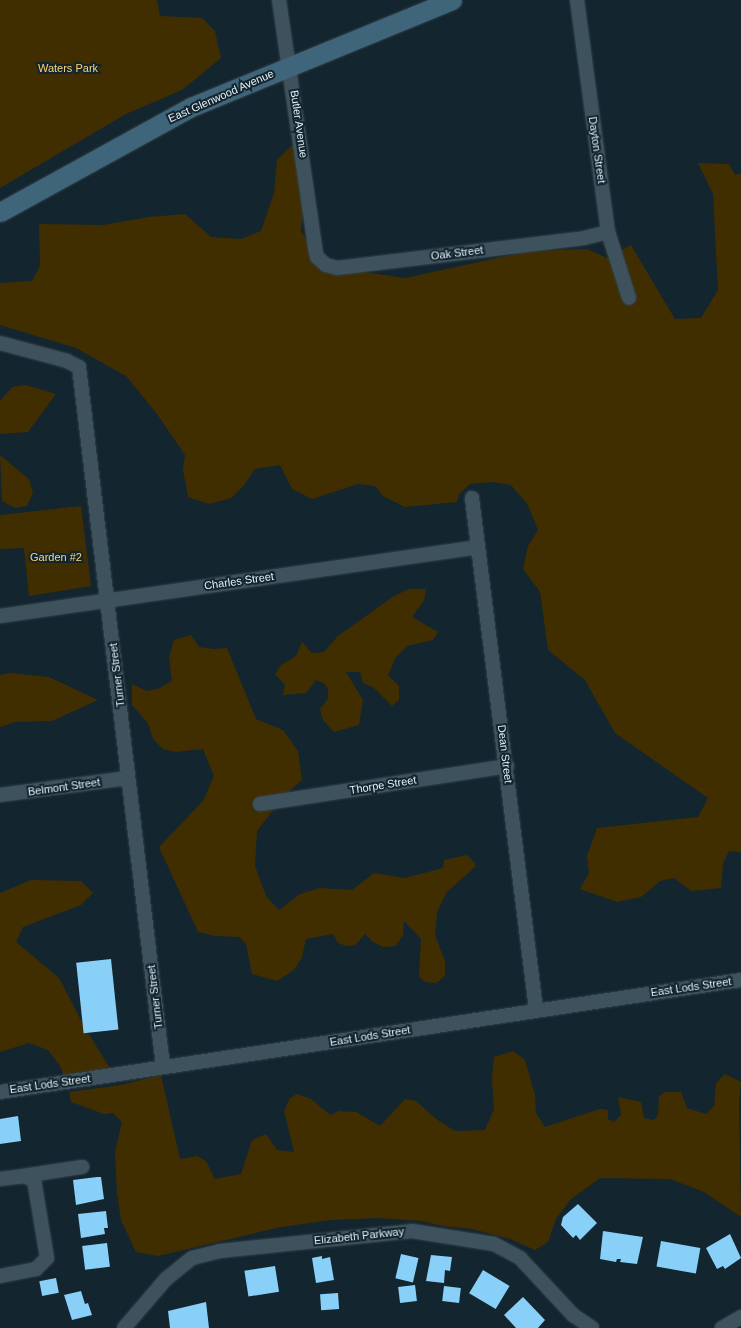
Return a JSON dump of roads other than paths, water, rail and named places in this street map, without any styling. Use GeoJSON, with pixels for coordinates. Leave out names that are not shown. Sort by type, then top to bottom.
{"type":"FeatureCollection","features":[{"type":"Feature","properties":{"kind":"street","name":"Butler Avenue"},"geometry":{"type":"LineString","coordinates":[[279,0],[290,65],[315,248]]}},
{"type":"Feature","properties":{"kind":"street","name":"East Glenwood Avenue"},"geometry":{"type":"LineString","coordinates":[[0,212],[191,107],[290,65],[452,0]]}},
{"type":"Feature","properties":{"kind":"street","name":"Dayton Street"},"geometry":{"type":"LineString","coordinates":[[577,0],[608,232],[629,298]]}},
{"type":"Feature","properties":{"kind":"street","name":"Oak Street"},"geometry":{"type":"LineString","coordinates":[[315,248],[320,261],[337,268],[584,238],[608,232]]}},
{"type":"Feature","properties":{"kind":"street","name":"Turner Street"},"geometry":{"type":"LineString","coordinates":[[0,343],[67,361],[79,367],[109,599],[128,778],[163,1066]]}},
{"type":"Feature","properties":{"kind":"street","name":"Dean Street"},"geometry":{"type":"LineString","coordinates":[[472,498],[477,548],[536,1010]]}},
{"type":"Feature","properties":{"kind":"street","name":"Charles Street"},"geometry":{"type":"LineString","coordinates":[[0,616],[109,599],[477,548]]}},
{"type":"Feature","properties":{"kind":"street","name":"Thorpe Street"},"geometry":{"type":"LineString","coordinates":[[260,804],[506,766]]}},
{"type":"Feature","properties":{"kind":"street","name":"Belmont Street"},"geometry":{"type":"LineString","coordinates":[[0,795],[128,778]]}},
{"type":"Feature","properties":{"kind":"street","name":"East Lods Street"},"geometry":{"type":"LineString","coordinates":[[0,1092],[163,1066],[741,980]]}},
{"type":"Feature","properties":{"kind":"street"},"geometry":{"type":"LineString","coordinates":[[0,1179],[82,1167]]}},
{"type":"Feature","properties":{"kind":"street"},"geometry":{"type":"LineString","coordinates":[[0,1276],[36,1268],[47,1258],[34,1180],[23,1176]]}},
{"type":"Feature","properties":{"kind":"street","name":"Elizabeth Parkway"},"geometry":{"type":"LineString","coordinates":[[124,1328],[166,1279],[192,1258],[220,1251],[412,1231],[494,1244],[520,1258],[573,1315],[592,1328]]}},
{"type":"Feature","properties":{"kind":"street"},"geometry":{"type":"LineString","coordinates":[[722,1328],[741,1317]]}},
{"type":"Feature","properties":{"kind":"park label","name":"Waters Park"},"geometry":{"type":"Point","coordinates":[68,68]}},
{"type":"Feature","properties":{"kind":"park label","name":"Garden #2"},"geometry":{"type":"Point","coordinates":[56,557]}}]}
